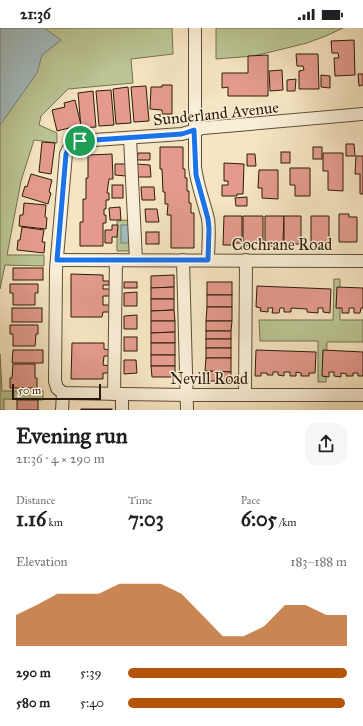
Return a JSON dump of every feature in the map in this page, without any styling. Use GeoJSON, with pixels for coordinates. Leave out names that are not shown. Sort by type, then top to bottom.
{"type":"FeatureCollection","features":[{"type":"Feature","properties":{"kind":"street"},"geometry":{"type":"LineString","coordinates":[[195,28],[194,130],[196,175],[208,219],[208,260]]}},
{"type":"Feature","properties":{"kind":"street","name":"Sunderland Avenue"},"geometry":{"type":"LineString","coordinates":[[57,260],[66,154],[70,146],[73,144],[80,141],[182,134],[203,128],[363,114]]}},
{"type":"Feature","properties":{"kind":"street"},"geometry":{"type":"LineString","coordinates":[[130,138],[136,260]]}},
{"type":"Feature","properties":{"kind":"street"},"geometry":{"type":"LineString","coordinates":[[57,260],[55,382],[60,391],[62,410]]}},
{"type":"Feature","properties":{"kind":"street","name":"Cochrane Road"},"geometry":{"type":"LineString","coordinates":[[57,260],[363,261]]}},
{"type":"Feature","properties":{"kind":"street"},"geometry":{"type":"LineString","coordinates":[[116,260],[118,394],[122,410]]}},
{"type":"Feature","properties":{"kind":"street"},"geometry":{"type":"LineString","coordinates":[[183,260],[187,410]]}},
{"type":"Feature","properties":{"kind":"street"},"geometry":{"type":"LineString","coordinates":[[245,394],[246,260]]}},
{"type":"Feature","properties":{"kind":"street","name":"Nevill Road"},"geometry":{"type":"LineString","coordinates":[[60,391],[186,395],[363,395]]}},
{"type":"Feature","properties":{"kind":"green space"},"geometry":{"type":"Polygon","coordinates":[[[0,28],[172,28],[173,54],[131,59],[133,83],[68,89],[41,116],[39,125],[57,133],[57,143],[34,140],[21,181],[7,255],[44,255],[44,266],[5,265],[0,289],[0,28]]]}},
{"type":"Feature","properties":{"kind":"green space"},"geometry":{"type":"Polygon","coordinates":[[[216,28],[343,28],[307,43],[254,56],[216,59],[216,28]]]}},
{"type":"Feature","properties":{"kind":"green space"},"geometry":{"type":"Polygon","coordinates":[[[126,220],[130,222],[129,238],[132,251],[117,251],[117,221],[126,220]]]}},
{"type":"Feature","properties":{"kind":"green space"},"geometry":{"type":"Polygon","coordinates":[[[334,279],[340,279],[340,320],[363,320],[363,342],[327,342],[326,382],[318,382],[318,341],[260,341],[259,320],[333,320],[334,279]]]}},
{"type":"Feature","properties":{"kind":"green space"},"geometry":{"type":"Polygon","coordinates":[[[0,354],[2,391],[43,391],[43,400],[4,399],[4,410],[0,410],[0,354]]]}},
{"type":"Feature","properties":{"kind":"water"},"geometry":{"type":"Polygon","coordinates":[[[0,28],[44,28],[61,40],[42,55],[37,73],[0,125],[0,28]]]}},
{"type":"Feature","properties":{"kind":"water"},"geometry":{"type":"Polygon","coordinates":[[[121,225],[129,225],[129,243],[121,243],[121,225]]]}},
{"type":"Feature","properties":{"kind":"building"},"geometry":{"type":"Polygon","coordinates":[[[354,40],[355,75],[335,76],[334,58],[339,58],[338,53],[332,53],[331,41],[354,40]]]}},
{"type":"Feature","properties":{"kind":"building"},"geometry":{"type":"Polygon","coordinates":[[[296,54],[318,54],[319,89],[299,89],[299,71],[304,70],[303,66],[297,66],[296,54]]]}},
{"type":"Feature","properties":{"kind":"building"},"geometry":{"type":"Polygon","coordinates":[[[268,55],[268,96],[228,96],[228,87],[222,88],[222,73],[248,73],[248,56],[268,55]]]}},
{"type":"Feature","properties":{"kind":"building"},"geometry":{"type":"Polygon","coordinates":[[[282,70],[283,90],[270,91],[269,71],[282,70]]]}},
{"type":"Feature","properties":{"kind":"building"},"geometry":{"type":"Polygon","coordinates":[[[358,74],[363,74],[363,85],[359,86],[358,74]]]}},
{"type":"Feature","properties":{"kind":"building"},"geometry":{"type":"Polygon","coordinates":[[[321,75],[330,76],[330,88],[321,87],[321,75]]]}},
{"type":"Feature","properties":{"kind":"building"},"geometry":{"type":"Polygon","coordinates":[[[296,79],[295,91],[287,91],[287,80],[296,79]]]}},
{"type":"Feature","properties":{"kind":"building"},"geometry":{"type":"Polygon","coordinates":[[[162,85],[172,85],[172,114],[162,114],[162,110],[150,109],[151,87],[162,87],[162,85]]]}},
{"type":"Feature","properties":{"kind":"building"},"geometry":{"type":"Polygon","coordinates":[[[146,86],[149,121],[134,122],[131,87],[146,86]]]}},
{"type":"Feature","properties":{"kind":"building"},"geometry":{"type":"Polygon","coordinates":[[[128,87],[131,123],[116,124],[113,89],[128,87]]]}},
{"type":"Feature","properties":{"kind":"building"},"geometry":{"type":"Polygon","coordinates":[[[111,90],[114,125],[99,126],[96,91],[111,90]]]}},
{"type":"Feature","properties":{"kind":"building"},"geometry":{"type":"Polygon","coordinates":[[[93,91],[96,127],[81,128],[78,93],[93,91]]]}},
{"type":"Feature","properties":{"kind":"building"},"geometry":{"type":"Polygon","coordinates":[[[75,100],[81,125],[57,131],[52,110],[65,107],[64,103],[75,100]]]}},
{"type":"Feature","properties":{"kind":"building"},"geometry":{"type":"Polygon","coordinates":[[[207,112],[210,116],[206,119],[202,115],[207,112]]]}},
{"type":"Feature","properties":{"kind":"building"},"geometry":{"type":"Polygon","coordinates":[[[42,142],[55,143],[51,174],[39,172],[42,142]]]}},
{"type":"Feature","properties":{"kind":"building"},"geometry":{"type":"Polygon","coordinates":[[[346,144],[354,144],[355,156],[346,156],[346,144]]]}},
{"type":"Feature","properties":{"kind":"building"},"geometry":{"type":"Polygon","coordinates":[[[160,147],[183,147],[183,169],[185,169],[185,178],[187,178],[187,191],[189,191],[191,213],[194,213],[194,248],[171,248],[171,215],[167,215],[168,204],[165,204],[165,192],[163,192],[162,169],[160,169],[160,147]]]}},
{"type":"Feature","properties":{"kind":"building"},"geometry":{"type":"Polygon","coordinates":[[[313,147],[322,147],[322,159],[313,159],[313,147]]]}},
{"type":"Feature","properties":{"kind":"building"},"geometry":{"type":"Polygon","coordinates":[[[281,152],[290,152],[290,163],[281,163],[281,152]]]}},
{"type":"Feature","properties":{"kind":"building"},"geometry":{"type":"Polygon","coordinates":[[[138,153],[150,153],[150,160],[137,160],[138,153]]]}},
{"type":"Feature","properties":{"kind":"building"},"geometry":{"type":"Polygon","coordinates":[[[323,153],[343,153],[343,191],[328,190],[328,171],[323,171],[323,153]]]}},
{"type":"Feature","properties":{"kind":"building"},"geometry":{"type":"Polygon","coordinates":[[[112,154],[113,179],[109,179],[107,193],[109,193],[109,200],[106,200],[106,209],[104,209],[106,223],[103,223],[103,246],[80,246],[80,222],[83,222],[83,199],[86,199],[88,155],[112,154]]]}},
{"type":"Feature","properties":{"kind":"building"},"geometry":{"type":"Polygon","coordinates":[[[247,154],[255,154],[256,166],[247,166],[247,154]]]}},
{"type":"Feature","properties":{"kind":"building"},"geometry":{"type":"Polygon","coordinates":[[[356,156],[363,156],[363,194],[360,194],[360,174],[355,174],[356,156]]]}},
{"type":"Feature","properties":{"kind":"building"},"geometry":{"type":"Polygon","coordinates":[[[224,163],[244,164],[243,194],[237,194],[237,196],[222,196],[222,185],[228,185],[228,181],[224,181],[224,163]]]}},
{"type":"Feature","properties":{"kind":"building"},"geometry":{"type":"Polygon","coordinates":[[[115,164],[126,164],[126,176],[115,175],[115,164]]]}},
{"type":"Feature","properties":{"kind":"building"},"geometry":{"type":"Polygon","coordinates":[[[137,164],[150,165],[151,177],[138,177],[137,164]]]}},
{"type":"Feature","properties":{"kind":"building"},"geometry":{"type":"Polygon","coordinates":[[[290,168],[310,168],[310,196],[295,196],[295,185],[290,185],[290,168]]]}},
{"type":"Feature","properties":{"kind":"building"},"geometry":{"type":"Polygon","coordinates":[[[259,170],[278,170],[278,199],[262,198],[262,188],[258,188],[259,170]]]}},
{"type":"Feature","properties":{"kind":"building"},"geometry":{"type":"Polygon","coordinates":[[[31,174],[52,180],[48,204],[22,196],[25,186],[27,187],[31,174]]]}},
{"type":"Feature","properties":{"kind":"building"},"geometry":{"type":"Polygon","coordinates":[[[112,185],[123,185],[123,198],[112,198],[112,185]]]}},
{"type":"Feature","properties":{"kind":"building"},"geometry":{"type":"Polygon","coordinates":[[[141,187],[154,187],[155,200],[142,200],[141,187]]]}},
{"type":"Feature","properties":{"kind":"building"},"geometry":{"type":"Polygon","coordinates":[[[247,197],[247,206],[236,206],[235,198],[247,197]]]}},
{"type":"Feature","properties":{"kind":"building"},"geometry":{"type":"Polygon","coordinates":[[[24,203],[46,205],[46,229],[19,226],[20,215],[23,215],[24,203]]]}},
{"type":"Feature","properties":{"kind":"building"},"geometry":{"type":"Polygon","coordinates":[[[120,207],[121,220],[110,220],[109,208],[120,207]]]}},
{"type":"Feature","properties":{"kind":"building"},"geometry":{"type":"Polygon","coordinates":[[[145,209],[157,209],[159,222],[146,222],[145,209]]]}},
{"type":"Feature","properties":{"kind":"building"},"geometry":{"type":"Polygon","coordinates":[[[339,214],[349,214],[349,217],[357,217],[357,242],[339,242],[339,214]]]}},
{"type":"Feature","properties":{"kind":"building"},"geometry":{"type":"Polygon","coordinates":[[[224,216],[242,216],[242,243],[223,245],[224,216]]]}},
{"type":"Feature","properties":{"kind":"building"},"geometry":{"type":"Polygon","coordinates":[[[243,216],[263,216],[263,243],[253,243],[253,245],[243,246],[243,216]]]}},
{"type":"Feature","properties":{"kind":"building"},"geometry":{"type":"Polygon","coordinates":[[[265,216],[284,216],[283,243],[274,243],[274,246],[265,246],[265,216]]]}},
{"type":"Feature","properties":{"kind":"building"},"geometry":{"type":"Polygon","coordinates":[[[284,216],[301,216],[301,244],[284,246],[284,216]]]}},
{"type":"Feature","properties":{"kind":"building"},"geometry":{"type":"Polygon","coordinates":[[[311,216],[329,216],[329,244],[311,243],[311,216]]]}},
{"type":"Feature","properties":{"kind":"building"},"geometry":{"type":"Polygon","coordinates":[[[112,225],[118,225],[117,237],[112,237],[112,243],[105,243],[105,230],[112,230],[112,225]]]}},
{"type":"Feature","properties":{"kind":"building"},"geometry":{"type":"Polygon","coordinates":[[[22,227],[44,230],[42,242],[45,242],[44,253],[17,250],[22,227]]]}},
{"type":"Feature","properties":{"kind":"building"},"geometry":{"type":"Polygon","coordinates":[[[146,232],[159,232],[159,244],[146,244],[146,232]]]}},
{"type":"Feature","properties":{"kind":"building"},"geometry":{"type":"Polygon","coordinates":[[[13,268],[43,268],[43,280],[13,280],[13,268]]]}},
{"type":"Feature","properties":{"kind":"building"},"geometry":{"type":"Polygon","coordinates":[[[71,274],[103,275],[103,281],[109,281],[109,285],[103,285],[103,289],[110,289],[110,296],[103,296],[103,305],[110,305],[110,312],[103,312],[102,317],[71,317],[71,274]]]}},
{"type":"Feature","properties":{"kind":"building"},"geometry":{"type":"Polygon","coordinates":[[[174,275],[174,287],[151,288],[151,276],[174,275]]]}},
{"type":"Feature","properties":{"kind":"building"},"geometry":{"type":"Polygon","coordinates":[[[124,282],[137,282],[137,288],[124,288],[124,282]]]}},
{"type":"Feature","properties":{"kind":"building"},"geometry":{"type":"Polygon","coordinates":[[[207,282],[232,282],[232,295],[207,295],[207,282]]]}},
{"type":"Feature","properties":{"kind":"building"},"geometry":{"type":"Polygon","coordinates":[[[10,284],[38,284],[38,293],[35,293],[35,305],[13,305],[13,293],[10,293],[10,284]]]}},
{"type":"Feature","properties":{"kind":"building"},"geometry":{"type":"Polygon","coordinates":[[[257,286],[331,289],[330,313],[323,312],[323,308],[318,308],[318,313],[307,312],[307,309],[291,308],[291,312],[284,312],[284,308],[280,308],[279,313],[272,313],[273,308],[268,308],[268,312],[260,311],[261,308],[256,307],[257,286]]]}},
{"type":"Feature","properties":{"kind":"building"},"geometry":{"type":"Polygon","coordinates":[[[174,287],[174,299],[151,299],[151,288],[174,287]]]}},
{"type":"Feature","properties":{"kind":"building"},"geometry":{"type":"Polygon","coordinates":[[[337,287],[363,288],[363,308],[361,308],[360,313],[354,313],[354,308],[349,308],[349,313],[342,313],[342,308],[336,308],[337,287]]]}},
{"type":"Feature","properties":{"kind":"building"},"geometry":{"type":"Polygon","coordinates":[[[137,292],[137,306],[124,306],[124,293],[137,292]]]}},
{"type":"Feature","properties":{"kind":"building"},"geometry":{"type":"Polygon","coordinates":[[[207,295],[232,295],[232,307],[207,307],[207,295]]]}},
{"type":"Feature","properties":{"kind":"building"},"geometry":{"type":"Polygon","coordinates":[[[151,299],[174,299],[174,310],[151,311],[151,299]]]}},
{"type":"Feature","properties":{"kind":"building"},"geometry":{"type":"Polygon","coordinates":[[[207,307],[232,307],[232,321],[206,321],[207,307]]]}},
{"type":"Feature","properties":{"kind":"building"},"geometry":{"type":"Polygon","coordinates":[[[12,308],[42,308],[42,322],[12,322],[12,308]]]}},
{"type":"Feature","properties":{"kind":"building"},"geometry":{"type":"Polygon","coordinates":[[[174,310],[175,321],[151,321],[151,311],[174,310]]]}},
{"type":"Feature","properties":{"kind":"building"},"geometry":{"type":"Polygon","coordinates":[[[137,315],[137,329],[124,329],[124,316],[137,315]]]}},
{"type":"Feature","properties":{"kind":"building"},"geometry":{"type":"Polygon","coordinates":[[[151,321],[175,321],[175,332],[151,333],[151,321]]]}},
{"type":"Feature","properties":{"kind":"building"},"geometry":{"type":"Polygon","coordinates":[[[206,321],[232,321],[231,331],[206,331],[206,321]]]}},
{"type":"Feature","properties":{"kind":"building"},"geometry":{"type":"Polygon","coordinates":[[[10,325],[38,325],[38,334],[36,334],[35,346],[13,346],[13,334],[10,334],[10,325]]]}},
{"type":"Feature","properties":{"kind":"building"},"geometry":{"type":"Polygon","coordinates":[[[206,331],[231,331],[231,339],[206,339],[206,331]]]}},
{"type":"Feature","properties":{"kind":"building"},"geometry":{"type":"Polygon","coordinates":[[[175,332],[175,343],[151,343],[151,333],[175,332]]]}},
{"type":"Feature","properties":{"kind":"building"},"geometry":{"type":"Polygon","coordinates":[[[124,337],[137,337],[137,351],[124,351],[124,337]]]}},
{"type":"Feature","properties":{"kind":"building"},"geometry":{"type":"Polygon","coordinates":[[[206,339],[231,339],[231,348],[206,348],[206,339]]]}},
{"type":"Feature","properties":{"kind":"building"},"geometry":{"type":"Polygon","coordinates":[[[72,343],[104,343],[104,349],[109,350],[109,356],[104,356],[103,365],[110,366],[110,373],[103,373],[103,379],[71,379],[72,343]]]}},
{"type":"Feature","properties":{"kind":"building"},"geometry":{"type":"Polygon","coordinates":[[[151,343],[175,343],[175,355],[151,355],[151,343]]]}},
{"type":"Feature","properties":{"kind":"building"},"geometry":{"type":"Polygon","coordinates":[[[206,348],[231,348],[231,358],[206,358],[206,348]]]}},
{"type":"Feature","properties":{"kind":"building"},"geometry":{"type":"Polygon","coordinates":[[[13,350],[43,350],[43,363],[12,363],[13,350]]]}},
{"type":"Feature","properties":{"kind":"building"},"geometry":{"type":"Polygon","coordinates":[[[256,350],[316,352],[315,373],[309,373],[309,376],[301,376],[301,373],[296,372],[296,376],[290,376],[290,372],[284,372],[284,376],[278,375],[278,372],[273,372],[273,375],[261,373],[261,376],[255,376],[256,350]]]}},
{"type":"Feature","properties":{"kind":"building"},"geometry":{"type":"Polygon","coordinates":[[[323,350],[363,352],[363,376],[358,376],[358,373],[353,373],[353,376],[346,376],[347,374],[341,373],[341,377],[334,376],[334,372],[329,372],[329,377],[322,376],[323,350]]]}},
{"type":"Feature","properties":{"kind":"building"},"geometry":{"type":"Polygon","coordinates":[[[151,355],[175,355],[175,366],[151,366],[151,355]]]}},
{"type":"Feature","properties":{"kind":"building"},"geometry":{"type":"Polygon","coordinates":[[[206,358],[231,358],[231,372],[205,371],[206,358]]]}},
{"type":"Feature","properties":{"kind":"building"},"geometry":{"type":"Polygon","coordinates":[[[124,360],[136,360],[137,373],[124,374],[124,360]]]}},
{"type":"Feature","properties":{"kind":"building"},"geometry":{"type":"Polygon","coordinates":[[[13,364],[35,364],[37,388],[10,388],[10,378],[12,378],[13,364]]]}},
{"type":"Feature","properties":{"kind":"building"},"geometry":{"type":"Polygon","coordinates":[[[151,366],[175,366],[175,377],[152,377],[151,366]]]}},
{"type":"Feature","properties":{"kind":"building"},"geometry":{"type":"Polygon","coordinates":[[[205,371],[231,372],[231,381],[205,381],[205,371]]]}},
{"type":"Feature","properties":{"kind":"building"},"geometry":{"type":"Polygon","coordinates":[[[17,400],[38,400],[38,410],[17,410],[17,400]]]}},
{"type":"Feature","properties":{"kind":"building"},"geometry":{"type":"Polygon","coordinates":[[[112,409],[112,410],[81,410],[112,409]]]}},
{"type":"Feature","properties":{"kind":"route"},"geometry":{"type":"LineString","coordinates":[[194,130],[196,175],[208,219],[208,260],[57,260],[66,154],[70,146],[80,141],[182,134],[194,130]]}}]}
